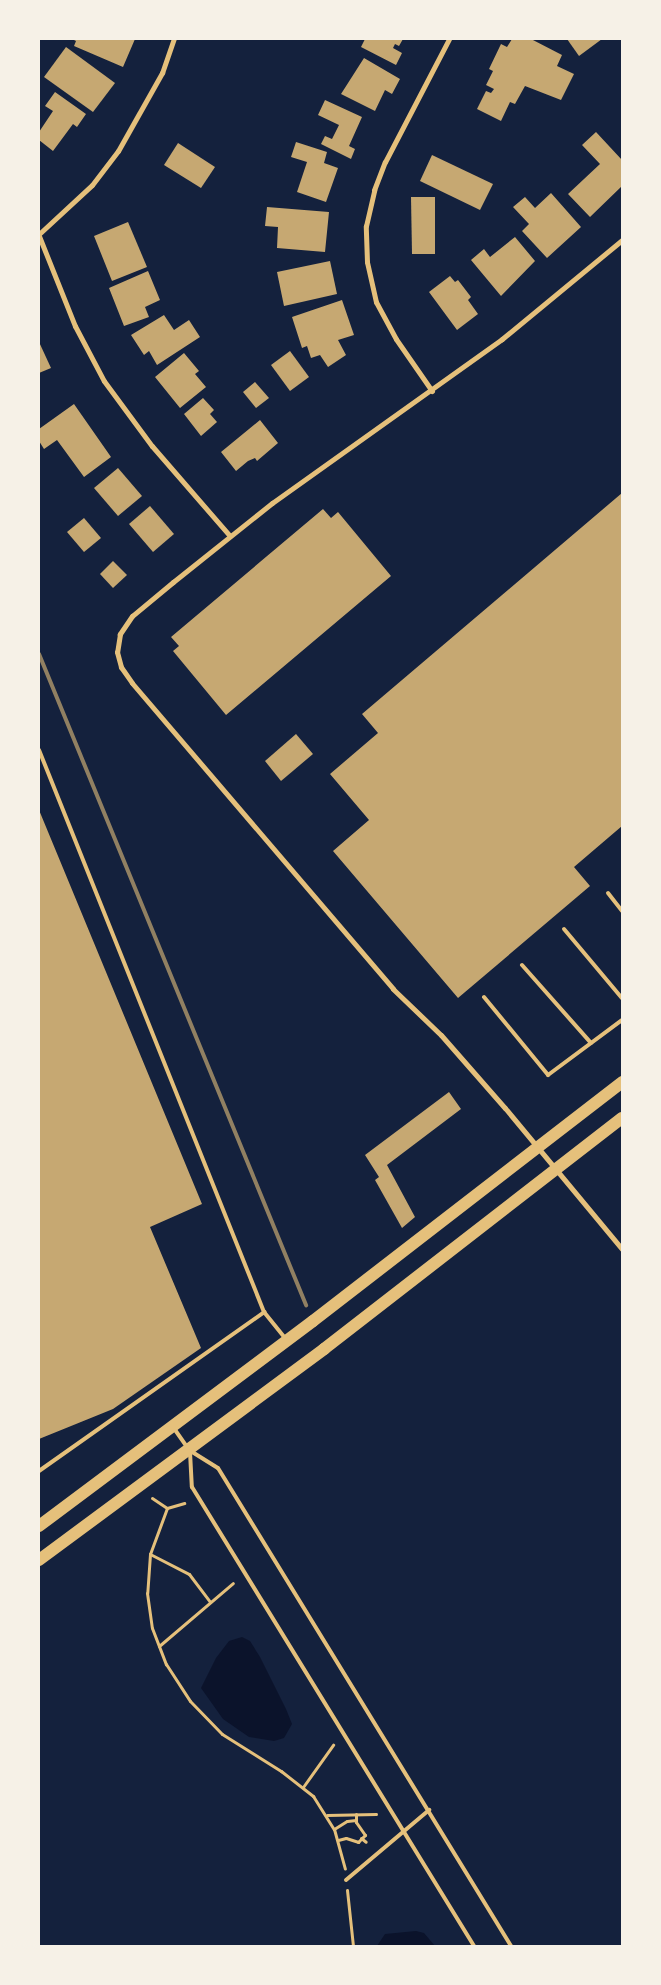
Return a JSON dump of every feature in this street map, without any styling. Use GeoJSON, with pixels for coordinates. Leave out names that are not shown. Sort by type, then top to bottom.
{"type":"FeatureCollection","features":[{"type":"Feature","properties":{"kind":"main road"},"geometry":{"type":"LineString","coordinates":[[39,1526],[173,1427],[622,1082]]}},
{"type":"Feature","properties":{"kind":"main road"},"geometry":{"type":"LineString","coordinates":[[39,1560],[190,1450],[622,1118]]}},
{"type":"Feature","properties":{"kind":"street"},"geometry":{"type":"LineString","coordinates":[[174,39],[162,73],[118,151],[92,185],[39,235],[75,326],[104,381],[152,446],[230,536]]}},
{"type":"Feature","properties":{"kind":"street"},"geometry":{"type":"LineString","coordinates":[[432,391],[396,339],[376,302],[367,262],[366,226],[374,190],[385,162],[449,39]]}},
{"type":"Feature","properties":{"kind":"street"},"geometry":{"type":"LineString","coordinates":[[622,240],[524,321],[432,391],[272,503],[230,536],[132,616],[120,634],[117,652],[121,667],[139,690],[393,989],[441,1034],[622,1249]]}},
{"type":"Feature","properties":{"kind":"lane"},"geometry":{"type":"LineString","coordinates":[[39,750],[264,1312],[286,1340]]}},
{"type":"Feature","properties":{"kind":"lane"},"geometry":{"type":"LineString","coordinates":[[608,893],[622,911]]}},
{"type":"Feature","properties":{"kind":"lane"},"geometry":{"type":"LineString","coordinates":[[564,929],[622,998]]}},
{"type":"Feature","properties":{"kind":"lane"},"geometry":{"type":"LineString","coordinates":[[522,965],[591,1043]]}},
{"type":"Feature","properties":{"kind":"lane"},"geometry":{"type":"LineString","coordinates":[[484,998],[548,1075],[622,1020]]}},
{"type":"Feature","properties":{"kind":"lane"},"geometry":{"type":"LineString","coordinates":[[39,1471],[264,1312]]}},
{"type":"Feature","properties":{"kind":"lane"},"geometry":{"type":"LineString","coordinates":[[173,1427],[190,1450],[218,1468],[511,1946]]}},
{"type":"Feature","properties":{"kind":"lane"},"geometry":{"type":"LineString","coordinates":[[190,1450],[192,1486],[474,1946]]}},
{"type":"Feature","properties":{"kind":"lane"},"geometry":{"type":"LineString","coordinates":[[346,1880],[429,1810]]}},
{"type":"Feature","properties":{"kind":"path"},"geometry":{"type":"LineString","coordinates":[[152,1498],[167,1508]]}},
{"type":"Feature","properties":{"kind":"path"},"geometry":{"type":"LineString","coordinates":[[167,1508],[184,1503]]}},
{"type":"Feature","properties":{"kind":"path"},"geometry":{"type":"LineString","coordinates":[[167,1508],[150,1554],[147,1593],[152,1628],[166,1664],[205,1718],[249,1753],[303,1787],[327,1815],[338,1840],[346,1880],[353,1946]]}},
{"type":"Feature","properties":{"kind":"path"},"geometry":{"type":"LineString","coordinates":[[150,1554],[190,1574],[210,1602]]}},
{"type":"Feature","properties":{"kind":"path"},"geometry":{"type":"LineString","coordinates":[[159,1646],[233,1583]]}},
{"type":"Feature","properties":{"kind":"path"},"geometry":{"type":"LineString","coordinates":[[303,1787],[333,1745]]}},
{"type":"Feature","properties":{"kind":"path"},"geometry":{"type":"LineString","coordinates":[[338,1840],[346,1838],[358,1842],[364,1835],[356,1820],[356,1814]]}},
{"type":"Feature","properties":{"kind":"path"},"geometry":{"type":"LineString","coordinates":[[327,1815],[376,1814]]}},
{"type":"Feature","properties":{"kind":"path"},"geometry":{"type":"LineString","coordinates":[[334,1830],[347,1821],[356,1820]]}},
{"type":"Feature","properties":{"kind":"path"},"geometry":{"type":"LineString","coordinates":[[361,1838],[366,1842]]}},
{"type":"Feature","properties":{"kind":"water"},"geometry":{"type":"Polygon","coordinates":[[[242,1637],[250,1641],[260,1657],[286,1709],[292,1724],[284,1738],[274,1741],[249,1737],[223,1719],[201,1688],[216,1658],[229,1641],[242,1637]]]}},
{"type":"Feature","properties":{"kind":"water"},"geometry":{"type":"Polygon","coordinates":[[[416,1931],[424,1933],[435,1946],[377,1946],[385,1934],[416,1931]]]}},
{"type":"Feature","properties":{"kind":"building"},"geometry":{"type":"Polygon","coordinates":[[[72,39],[135,39],[123,67],[74,46],[76,41],[72,39]]]}},
{"type":"Feature","properties":{"kind":"building"},"geometry":{"type":"Polygon","coordinates":[[[365,39],[403,39],[399,46],[395,44],[393,48],[402,53],[396,65],[361,47],[365,39]]]}},
{"type":"Feature","properties":{"kind":"building"},"geometry":{"type":"Polygon","coordinates":[[[512,39],[531,39],[562,55],[557,66],[574,74],[561,100],[525,86],[515,104],[510,102],[501,121],[477,109],[486,91],[491,93],[494,89],[486,85],[493,71],[489,69],[501,44],[507,47],[512,39]]]}},
{"type":"Feature","properties":{"kind":"building"},"geometry":{"type":"Polygon","coordinates":[[[567,39],[602,39],[579,56],[567,39]]]}},
{"type":"Feature","properties":{"kind":"building"},"geometry":{"type":"Polygon","coordinates":[[[66,47],[115,83],[93,112],[44,77],[66,47]]]}},
{"type":"Feature","properties":{"kind":"building"},"geometry":{"type":"Polygon","coordinates":[[[364,58],[400,79],[392,94],[385,90],[375,111],[341,94],[364,58]]]}},
{"type":"Feature","properties":{"kind":"building"},"geometry":{"type":"Polygon","coordinates":[[[55,92],[86,114],[77,127],[73,124],[53,151],[39,140],[39,132],[53,111],[45,106],[55,92]]]}},
{"type":"Feature","properties":{"kind":"building"},"geometry":{"type":"Polygon","coordinates":[[[325,100],[362,117],[349,146],[355,149],[351,159],[321,144],[325,136],[332,139],[339,125],[318,115],[325,100]]]}},
{"type":"Feature","properties":{"kind":"building"},"geometry":{"type":"Polygon","coordinates":[[[596,132],[622,160],[622,186],[590,217],[568,194],[600,164],[582,145],[596,132]]]}},
{"type":"Feature","properties":{"kind":"building"},"geometry":{"type":"Polygon","coordinates":[[[296,142],[327,152],[324,163],[338,168],[326,202],[297,192],[307,162],[291,157],[296,142]]]}},
{"type":"Feature","properties":{"kind":"building"},"geometry":{"type":"Polygon","coordinates":[[[178,143],[215,167],[201,188],[164,165],[178,143]]]}},
{"type":"Feature","properties":{"kind":"building"},"geometry":{"type":"Polygon","coordinates":[[[432,155],[493,184],[480,210],[420,181],[432,155]]]}},
{"type":"Feature","properties":{"kind":"building"},"geometry":{"type":"Polygon","coordinates":[[[551,193],[581,227],[547,258],[522,231],[529,224],[513,207],[525,197],[535,208],[551,193]]]}},
{"type":"Feature","properties":{"kind":"building"},"geometry":{"type":"Polygon","coordinates":[[[411,197],[435,197],[435,254],[412,254],[411,197]]]}},
{"type":"Feature","properties":{"kind":"building"},"geometry":{"type":"Polygon","coordinates":[[[267,207],[329,212],[325,252],[277,248],[278,227],[265,226],[267,207]]]}},
{"type":"Feature","properties":{"kind":"building"},"geometry":{"type":"Polygon","coordinates":[[[128,222],[147,267],[112,281],[94,236],[128,222]]]}},
{"type":"Feature","properties":{"kind":"building"},"geometry":{"type":"Polygon","coordinates":[[[515,237],[535,261],[501,296],[471,260],[484,249],[490,257],[515,237]]]}},
{"type":"Feature","properties":{"kind":"building"},"geometry":{"type":"Polygon","coordinates":[[[330,261],[337,294],[284,306],[277,272],[330,261]]]}},
{"type":"Feature","properties":{"kind":"building"},"geometry":{"type":"Polygon","coordinates":[[[148,271],[160,300],[145,307],[149,317],[124,326],[109,288],[148,271]]]}},
{"type":"Feature","properties":{"kind":"building"},"geometry":{"type":"Polygon","coordinates":[[[450,276],[455,282],[458,280],[471,297],[468,300],[478,314],[457,330],[429,292],[450,276]]]}},
{"type":"Feature","properties":{"kind":"building"},"geometry":{"type":"Polygon","coordinates":[[[342,300],[354,335],[338,340],[346,355],[328,367],[320,355],[311,358],[307,346],[302,348],[292,317],[342,300]]]}},
{"type":"Feature","properties":{"kind":"building"},"geometry":{"type":"Polygon","coordinates":[[[164,315],[174,330],[189,320],[200,337],[157,365],[149,351],[144,355],[131,335],[164,315]]]}},
{"type":"Feature","properties":{"kind":"building"},"geometry":{"type":"Polygon","coordinates":[[[39,342],[51,368],[39,373],[39,342]]]}},
{"type":"Feature","properties":{"kind":"building"},"geometry":{"type":"Polygon","coordinates":[[[290,351],[309,377],[290,391],[271,365],[290,351]]]}},
{"type":"Feature","properties":{"kind":"building"},"geometry":{"type":"Polygon","coordinates":[[[184,353],[199,371],[195,374],[206,387],[180,408],[155,377],[184,353]]]}},
{"type":"Feature","properties":{"kind":"building"},"geometry":{"type":"Polygon","coordinates":[[[255,382],[269,398],[256,408],[243,392],[255,382]]]}},
{"type":"Feature","properties":{"kind":"building"},"geometry":{"type":"Polygon","coordinates":[[[203,398],[214,410],[210,414],[217,422],[201,436],[184,414],[203,398]]]}},
{"type":"Feature","properties":{"kind":"building"},"geometry":{"type":"Polygon","coordinates":[[[74,404],[111,457],[84,477],[57,440],[44,449],[39,441],[39,429],[74,404]]]}},
{"type":"Feature","properties":{"kind":"building"},"geometry":{"type":"Polygon","coordinates":[[[260,420],[278,443],[257,461],[255,458],[248,461],[236,471],[221,452],[260,420]]]}},
{"type":"Feature","properties":{"kind":"building"},"geometry":{"type":"Polygon","coordinates":[[[118,468],[142,496],[118,516],[94,488],[118,468]]]}},
{"type":"Feature","properties":{"kind":"building"},"geometry":{"type":"Polygon","coordinates":[[[622,493],[622,826],[574,867],[590,886],[458,998],[333,851],[369,820],[330,774],[378,733],[362,714],[622,493]]]}},
{"type":"Feature","properties":{"kind":"building"},"geometry":{"type":"Polygon","coordinates":[[[150,506],[174,534],[153,552],[129,524],[150,506]]]}},
{"type":"Feature","properties":{"kind":"building"},"geometry":{"type":"Polygon","coordinates":[[[323,509],[331,518],[338,512],[391,576],[226,715],[173,651],[179,646],[171,637],[323,509]]]}},
{"type":"Feature","properties":{"kind":"building"},"geometry":{"type":"Polygon","coordinates":[[[84,518],[101,538],[84,552],[67,532],[84,518]]]}},
{"type":"Feature","properties":{"kind":"building"},"geometry":{"type":"Polygon","coordinates":[[[113,561],[127,575],[113,588],[100,574],[113,561]]]}},
{"type":"Feature","properties":{"kind":"building"},"geometry":{"type":"Polygon","coordinates":[[[296,734],[313,754],[281,781],[265,761],[296,734]]]}},
{"type":"Feature","properties":{"kind":"building"},"geometry":{"type":"Polygon","coordinates":[[[39,810],[202,1204],[150,1227],[201,1348],[113,1409],[39,1439],[39,810]]]}},
{"type":"Feature","properties":{"kind":"building"},"geometry":{"type":"Polygon","coordinates":[[[449,1092],[461,1109],[387,1165],[415,1217],[402,1228],[375,1180],[379,1177],[365,1155],[449,1092]]]}},
{"type":"Feature","properties":{"kind":"railway"},"geometry":{"type":"LineString","coordinates":[[39,654],[306,1305]]}}]}
